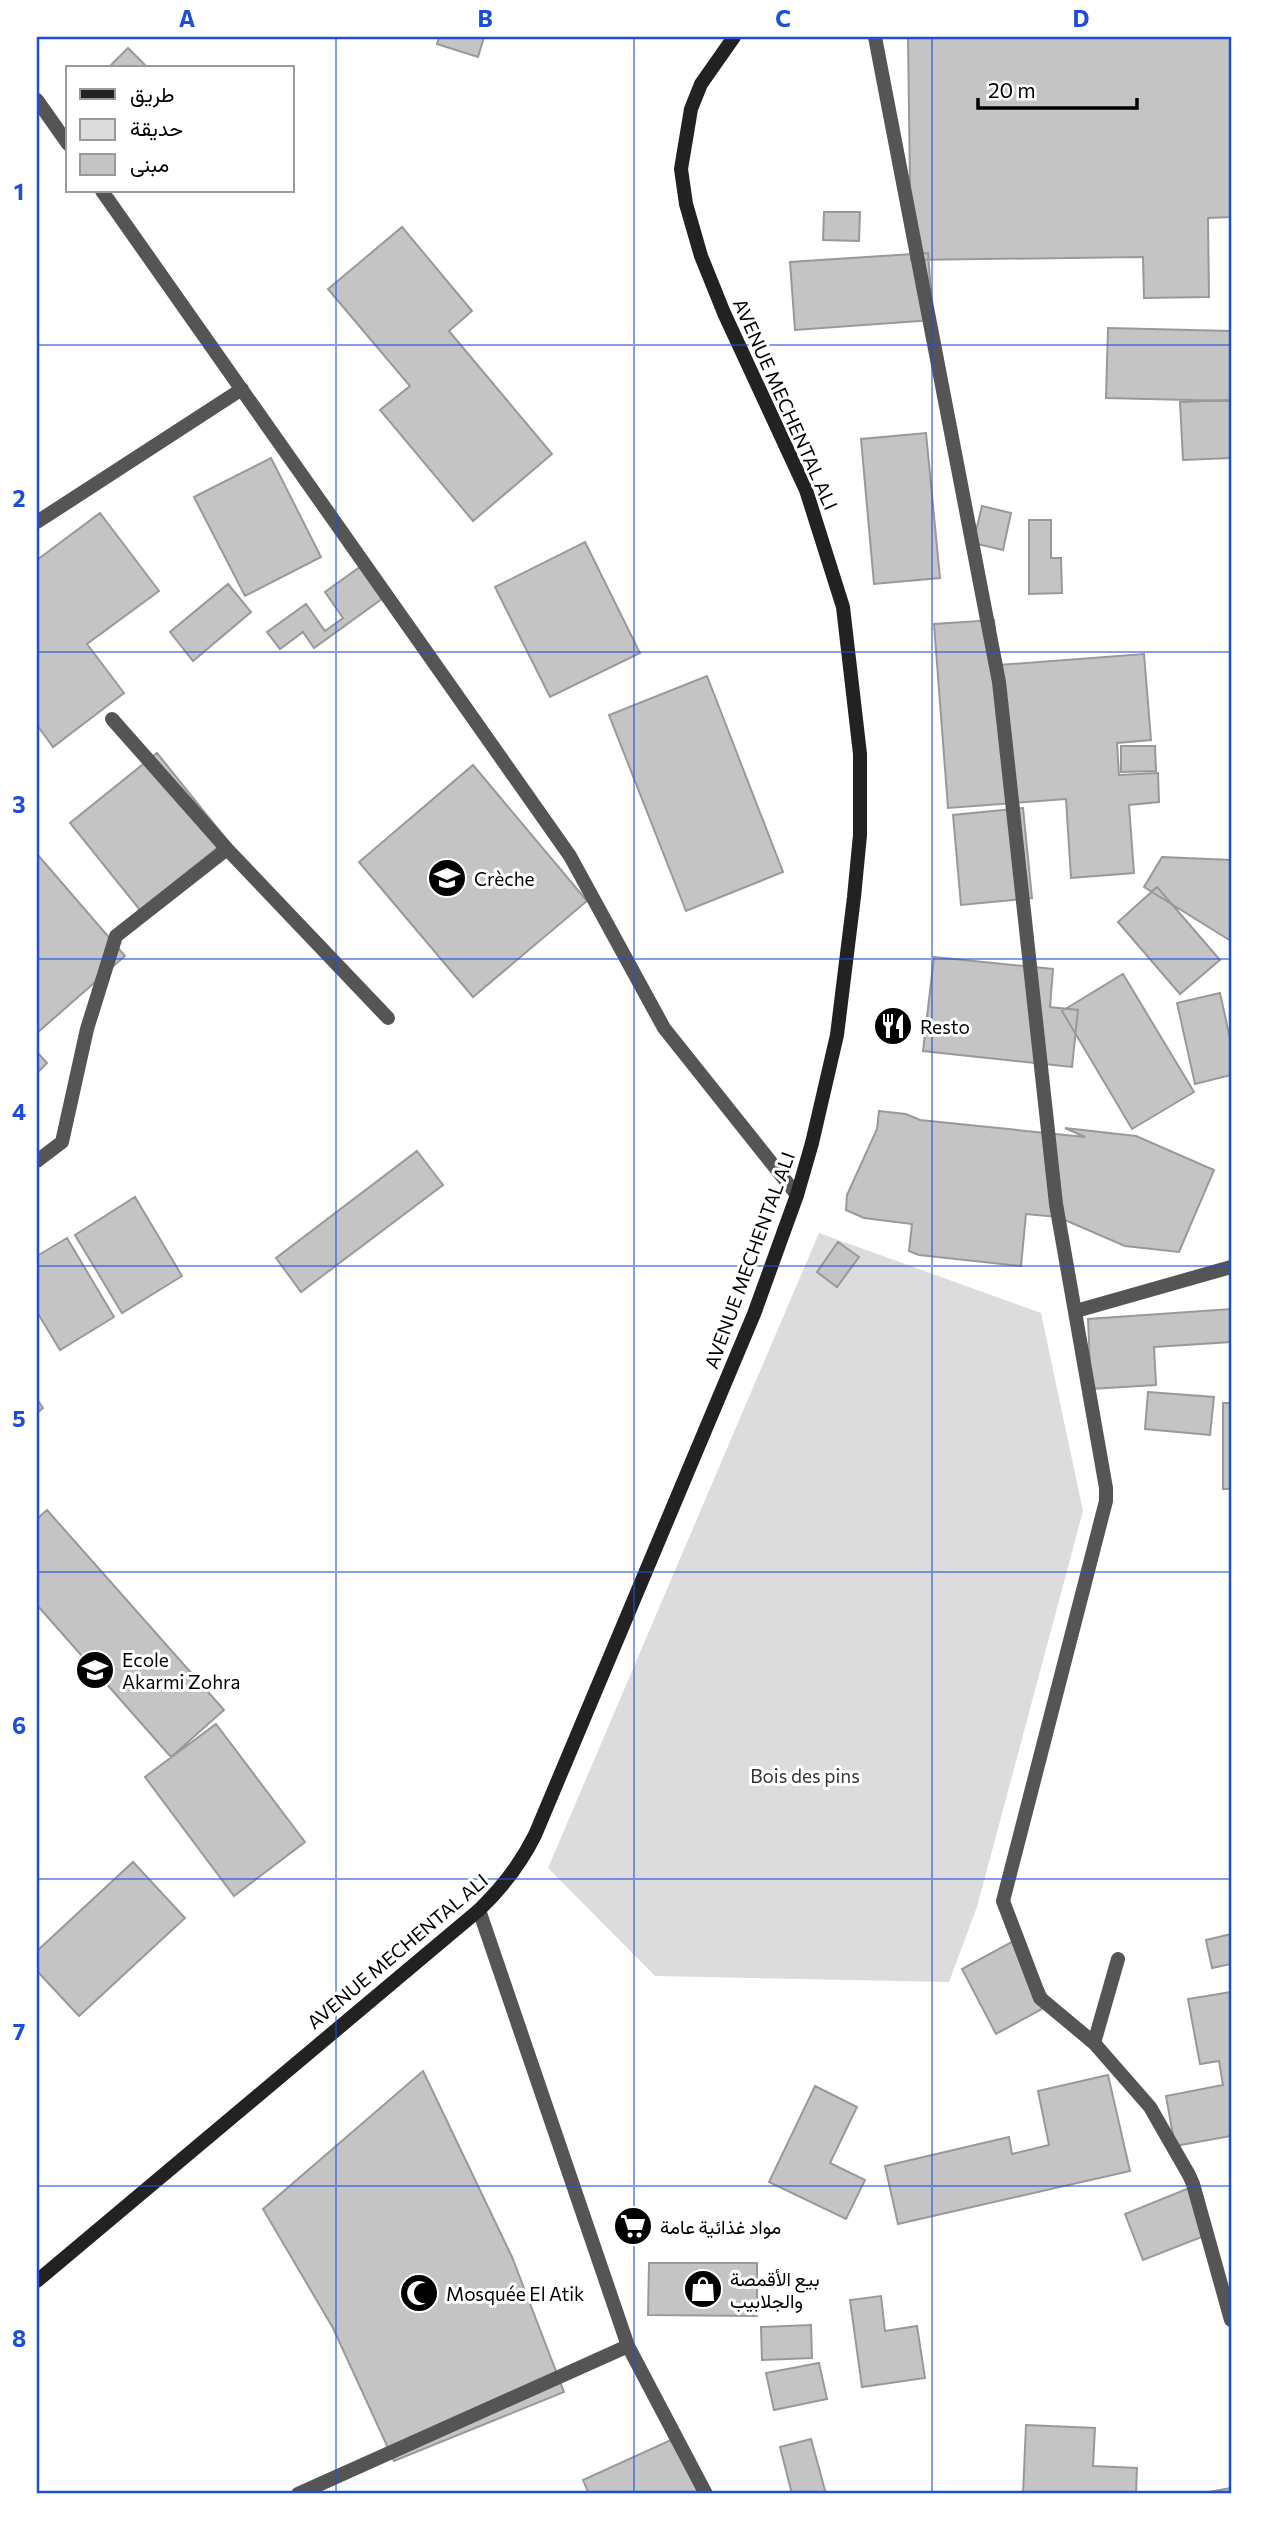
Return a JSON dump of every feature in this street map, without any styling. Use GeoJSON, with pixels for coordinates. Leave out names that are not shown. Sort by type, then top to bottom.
{"type":"FeatureCollection","features":[{"type":"Feature","properties":{"kind":"main road","name":"AVENUE MECHENTAL ALI"},"geometry":{"type":"LineString","coordinates":[[37,2281],[478,1910],[501,1889],[521,1862],[535,1835],[754,1314],[796,1195],[812,1143],[837,1035],[859,835],[860,754],[843,607],[829,556],[806,490],[705,268],[686,204],[681,169],[684,138],[691,109],[701,84],[734,37]]}},
{"type":"Feature","properties":{"kind":"street"},"geometry":{"type":"LineString","coordinates":[[874,37],[999,682],[1056,1204],[1106,1488],[1106,1501],[1003,1901],[1040,1998],[1094,2043],[1150,2107],[1193,2184],[1231,2320]]}},
{"type":"Feature","properties":{"kind":"street"},"geometry":{"type":"LineString","coordinates":[[37,100],[66,141]]}},
{"type":"Feature","properties":{"kind":"street"},"geometry":{"type":"LineString","coordinates":[[103,192],[570,856],[664,1028],[796,1195]]}},
{"type":"Feature","properties":{"kind":"street"},"geometry":{"type":"LineString","coordinates":[[37,522],[242,389]]}},
{"type":"Feature","properties":{"kind":"street"},"geometry":{"type":"LineString","coordinates":[[112,719],[227,849],[388,1018]]}},
{"type":"Feature","properties":{"kind":"street"},"geometry":{"type":"LineString","coordinates":[[37,1161],[62,1142],[87,1029],[116,936],[227,849]]}},
{"type":"Feature","properties":{"kind":"street"},"geometry":{"type":"LineString","coordinates":[[1076,1311],[1231,1267]]}},
{"type":"Feature","properties":{"kind":"street"},"geometry":{"type":"LineString","coordinates":[[478,1910],[628,2346],[706,2494]]}},
{"type":"Feature","properties":{"kind":"street"},"geometry":{"type":"LineString","coordinates":[[1094,2043],[1118,1959]]}},
{"type":"Feature","properties":{"kind":"street"},"geometry":{"type":"LineString","coordinates":[[298,2494],[628,2346]]}},
{"type":"Feature","properties":{"kind":"green space","name":"Bois des pins"},"geometry":{"type":"Polygon","coordinates":[[[819,1233],[1041,1313],[1083,1511],[977,1907],[949,1982],[655,1976],[548,1868],[819,1233]]]}},
{"type":"Feature","properties":{"kind":"building"},"geometry":{"type":"Polygon","coordinates":[[[439,37],[484,37],[478,57],[437,44],[439,37]]]}},
{"type":"Feature","properties":{"kind":"building"},"geometry":{"type":"Polygon","coordinates":[[[908,37],[1231,37],[1231,217],[1208,218],[1209,297],[1144,298],[1143,257],[911,260],[908,37]]]}},
{"type":"Feature","properties":{"kind":"building"},"geometry":{"type":"Polygon","coordinates":[[[128,48],[146,66],[110,66],[128,48]]]}},
{"type":"Feature","properties":{"kind":"building"},"geometry":{"type":"Polygon","coordinates":[[[824,212],[860,212],[859,241],[823,240],[824,212]]]}},
{"type":"Feature","properties":{"kind":"building"},"geometry":{"type":"Polygon","coordinates":[[[402,227],[472,311],[449,331],[552,454],[473,521],[380,410],[410,386],[328,289],[402,227]]]}},
{"type":"Feature","properties":{"kind":"building"},"geometry":{"type":"Polygon","coordinates":[[[928,253],[933,320],[795,330],[790,262],[928,253]]]}},
{"type":"Feature","properties":{"kind":"building"},"geometry":{"type":"Polygon","coordinates":[[[1108,328],[1231,331],[1231,401],[1106,398],[1108,328]]]}},
{"type":"Feature","properties":{"kind":"building"},"geometry":{"type":"Polygon","coordinates":[[[1231,400],[1231,458],[1183,460],[1180,402],[1231,400]]]}},
{"type":"Feature","properties":{"kind":"building"},"geometry":{"type":"Polygon","coordinates":[[[926,433],[940,578],[874,584],[861,439],[926,433]]]}},
{"type":"Feature","properties":{"kind":"building"},"geometry":{"type":"Polygon","coordinates":[[[271,458],[321,557],[245,596],[194,497],[271,458]]]}},
{"type":"Feature","properties":{"kind":"building"},"geometry":{"type":"Polygon","coordinates":[[[982,506],[1011,513],[1003,550],[973,543],[982,506]]]}},
{"type":"Feature","properties":{"kind":"building"},"geometry":{"type":"Polygon","coordinates":[[[100,513],[159,591],[87,644],[124,693],[53,747],[37,725],[37,560],[100,513]]]}},
{"type":"Feature","properties":{"kind":"building"},"geometry":{"type":"Polygon","coordinates":[[[1029,520],[1051,520],[1051,558],[1061,558],[1062,593],[1029,594],[1029,520]]]}},
{"type":"Feature","properties":{"kind":"building"},"geometry":{"type":"Polygon","coordinates":[[[585,542],[640,653],[550,697],[495,587],[585,542]]]}},
{"type":"Feature","properties":{"kind":"building"},"geometry":{"type":"Polygon","coordinates":[[[364,564],[386,596],[314,648],[303,632],[280,649],[267,632],[306,604],[325,631],[343,618],[325,592],[364,564]]]}},
{"type":"Feature","properties":{"kind":"building"},"geometry":{"type":"Polygon","coordinates":[[[228,584],[251,612],[193,661],[170,632],[228,584]]]}},
{"type":"Feature","properties":{"kind":"building"},"geometry":{"type":"Polygon","coordinates":[[[994,620],[998,665],[1144,654],[1151,740],[1117,743],[1119,775],[1158,773],[1159,802],[1129,805],[1134,873],[1071,878],[1066,799],[948,808],[934,624],[994,620]]]}},
{"type":"Feature","properties":{"kind":"building"},"geometry":{"type":"Polygon","coordinates":[[[707,676],[783,872],[686,911],[609,715],[707,676]]]}},
{"type":"Feature","properties":{"kind":"building"},"geometry":{"type":"Polygon","coordinates":[[[1121,746],[1155,746],[1156,771],[1121,772],[1121,746]]]}},
{"type":"Feature","properties":{"kind":"building"},"geometry":{"type":"Polygon","coordinates":[[[157,753],[227,840],[140,910],[70,823],[157,753]]]}},
{"type":"Feature","properties":{"kind":"building"},"geometry":{"type":"Polygon","coordinates":[[[473,765],[587,901],[473,997],[359,862],[473,765]]]}},
{"type":"Feature","properties":{"kind":"building"},"geometry":{"type":"Polygon","coordinates":[[[1023,808],[1032,898],[961,905],[953,815],[1023,808]]]}},
{"type":"Feature","properties":{"kind":"building"},"geometry":{"type":"Polygon","coordinates":[[[37,854],[125,956],[37,1033],[37,854]]]}},
{"type":"Feature","properties":{"kind":"building"},"geometry":{"type":"Polygon","coordinates":[[[1162,857],[1231,860],[1231,941],[1144,887],[1162,857]]]}},
{"type":"Feature","properties":{"kind":"building"},"geometry":{"type":"Polygon","coordinates":[[[1157,887],[1220,960],[1180,994],[1118,922],[1157,887]]]}},
{"type":"Feature","properties":{"kind":"building"},"geometry":{"type":"Polygon","coordinates":[[[934,957],[1053,969],[1050,1007],[1078,1010],[1072,1067],[923,1051],[934,957]]]}},
{"type":"Feature","properties":{"kind":"building"},"geometry":{"type":"Polygon","coordinates":[[[1123,974],[1194,1092],[1132,1129],[1062,1011],[1123,974]]]}},
{"type":"Feature","properties":{"kind":"building"},"geometry":{"type":"Polygon","coordinates":[[[1220,993],[1231,1043],[1231,1075],[1195,1084],[1177,1003],[1220,993]]]}},
{"type":"Feature","properties":{"kind":"building"},"geometry":{"type":"Polygon","coordinates":[[[37,1052],[47,1063],[37,1073],[37,1052]]]}},
{"type":"Feature","properties":{"kind":"building"},"geometry":{"type":"Polygon","coordinates":[[[879,1111],[906,1114],[920,1120],[1085,1137],[1065,1128],[1136,1136],[1214,1170],[1179,1252],[1125,1246],[1058,1217],[1026,1214],[1021,1266],[919,1255],[909,1251],[912,1224],[864,1218],[846,1210],[847,1195],[877,1129],[879,1111]]]}},
{"type":"Feature","properties":{"kind":"building"},"geometry":{"type":"Polygon","coordinates":[[[417,1151],[443,1185],[301,1292],[276,1258],[417,1151]]]}},
{"type":"Feature","properties":{"kind":"building"},"geometry":{"type":"Polygon","coordinates":[[[135,1197],[182,1276],[122,1313],[75,1235],[135,1197]]]}},
{"type":"Feature","properties":{"kind":"building"},"geometry":{"type":"Polygon","coordinates":[[[67,1238],[114,1317],[60,1350],[37,1312],[37,1256],[67,1238]]]}},
{"type":"Feature","properties":{"kind":"building"},"geometry":{"type":"Polygon","coordinates":[[[838,1242],[859,1257],[837,1287],[817,1272],[838,1242]]]}},
{"type":"Feature","properties":{"kind":"building"},"geometry":{"type":"Polygon","coordinates":[[[1231,1309],[1231,1342],[1154,1347],[1156,1385],[1091,1389],[1088,1319],[1231,1309]]]}},
{"type":"Feature","properties":{"kind":"building"},"geometry":{"type":"Polygon","coordinates":[[[1148,1392],[1214,1397],[1210,1435],[1145,1429],[1148,1392]]]}},
{"type":"Feature","properties":{"kind":"building"},"geometry":{"type":"Polygon","coordinates":[[[37,1399],[43,1408],[37,1413],[37,1399]]]}},
{"type":"Feature","properties":{"kind":"building"},"geometry":{"type":"Polygon","coordinates":[[[1223,1403],[1231,1403],[1231,1489],[1223,1489],[1223,1403]]]}},
{"type":"Feature","properties":{"kind":"building"},"geometry":{"type":"Polygon","coordinates":[[[47,1510],[224,1710],[171,1757],[37,1605],[37,1519],[47,1510]]]}},
{"type":"Feature","properties":{"kind":"building"},"geometry":{"type":"Polygon","coordinates":[[[216,1724],[305,1842],[234,1896],[145,1777],[216,1724]]]}},
{"type":"Feature","properties":{"kind":"building"},"geometry":{"type":"Polygon","coordinates":[[[133,1862],[185,1918],[79,2016],[37,1971],[37,1951],[133,1862]]]}},
{"type":"Feature","properties":{"kind":"building"},"geometry":{"type":"Polygon","coordinates":[[[1231,1934],[1231,1964],[1212,1968],[1206,1940],[1231,1934]]]}},
{"type":"Feature","properties":{"kind":"building"},"geometry":{"type":"Polygon","coordinates":[[[1017,1939],[1051,2004],[996,2034],[962,1969],[1017,1939]]]}},
{"type":"Feature","properties":{"kind":"building"},"geometry":{"type":"Polygon","coordinates":[[[1231,1992],[1231,2136],[1175,2146],[1166,2096],[1223,2085],[1219,2061],[1200,2064],[1188,1999],[1231,1992]]]}},
{"type":"Feature","properties":{"kind":"building","name":"Mosquée El Atik"},"geometry":{"type":"Polygon","coordinates":[[[423,2071],[512,2257],[564,2392],[394,2461],[333,2328],[263,2209],[423,2071]]]}},
{"type":"Feature","properties":{"kind":"building"},"geometry":{"type":"Polygon","coordinates":[[[1108,2075],[1130,2171],[898,2224],[885,2166],[1009,2137],[1012,2154],[1049,2145],[1038,2091],[1108,2075]]]}},
{"type":"Feature","properties":{"kind":"building"},"geometry":{"type":"Polygon","coordinates":[[[815,2086],[857,2107],[830,2163],[865,2180],[846,2219],[769,2182],[815,2086]]]}},
{"type":"Feature","properties":{"kind":"building"},"geometry":{"type":"Polygon","coordinates":[[[1194,2186],[1212,2233],[1143,2260],[1125,2214],[1194,2186]]]}},
{"type":"Feature","properties":{"kind":"building","name":"بيع الأقمصة والجلابيب"},"geometry":{"type":"Polygon","coordinates":[[[649,2263],[757,2263],[757,2316],[648,2315],[649,2263]]]}},
{"type":"Feature","properties":{"kind":"building"},"geometry":{"type":"Polygon","coordinates":[[[881,2296],[885,2331],[917,2326],[925,2378],[862,2387],[850,2300],[881,2296]]]}},
{"type":"Feature","properties":{"kind":"building"},"geometry":{"type":"Polygon","coordinates":[[[811,2325],[812,2358],[762,2360],[761,2327],[811,2325]]]}},
{"type":"Feature","properties":{"kind":"building"},"geometry":{"type":"Polygon","coordinates":[[[819,2363],[827,2399],[774,2410],[766,2373],[819,2363]]]}},
{"type":"Feature","properties":{"kind":"building"},"geometry":{"type":"Polygon","coordinates":[[[1026,2425],[1095,2428],[1093,2466],[1137,2468],[1136,2494],[1023,2494],[1026,2425]]]}},
{"type":"Feature","properties":{"kind":"building"},"geometry":{"type":"Polygon","coordinates":[[[673,2439],[699,2494],[589,2494],[583,2480],[673,2439]]]}},
{"type":"Feature","properties":{"kind":"building"},"geometry":{"type":"Polygon","coordinates":[[[811,2439],[826,2494],[792,2494],[780,2447],[811,2439]]]}},
{"type":"Feature","properties":{"kind":"building"},"geometry":{"type":"Polygon","coordinates":[[[1231,2488],[1231,2494],[1198,2494],[1231,2488]]]}},
{"type":"Feature","properties":{"kind":"place","name":"Crèche"},"geometry":{"type":"Point","coordinates":[447,878]}},
{"type":"Feature","properties":{"kind":"place","name":"Resto"},"geometry":{"type":"Point","coordinates":[893,1026]}},
{"type":"Feature","properties":{"kind":"place","name":"Ecole Akarmi Zohra"},"geometry":{"type":"Point","coordinates":[95,1670]}},
{"type":"Feature","properties":{"kind":"place","name":"مواد غذائية عامة"},"geometry":{"type":"Point","coordinates":[633,2226]}},
{"type":"Feature","properties":{"kind":"place","name":"بيع الأقمصة والجلابيب"},"geometry":{"type":"Point","coordinates":[703,2289]}},
{"type":"Feature","properties":{"kind":"place","name":"Mosquée El Atik"},"geometry":{"type":"Point","coordinates":[419,2293]}}]}
